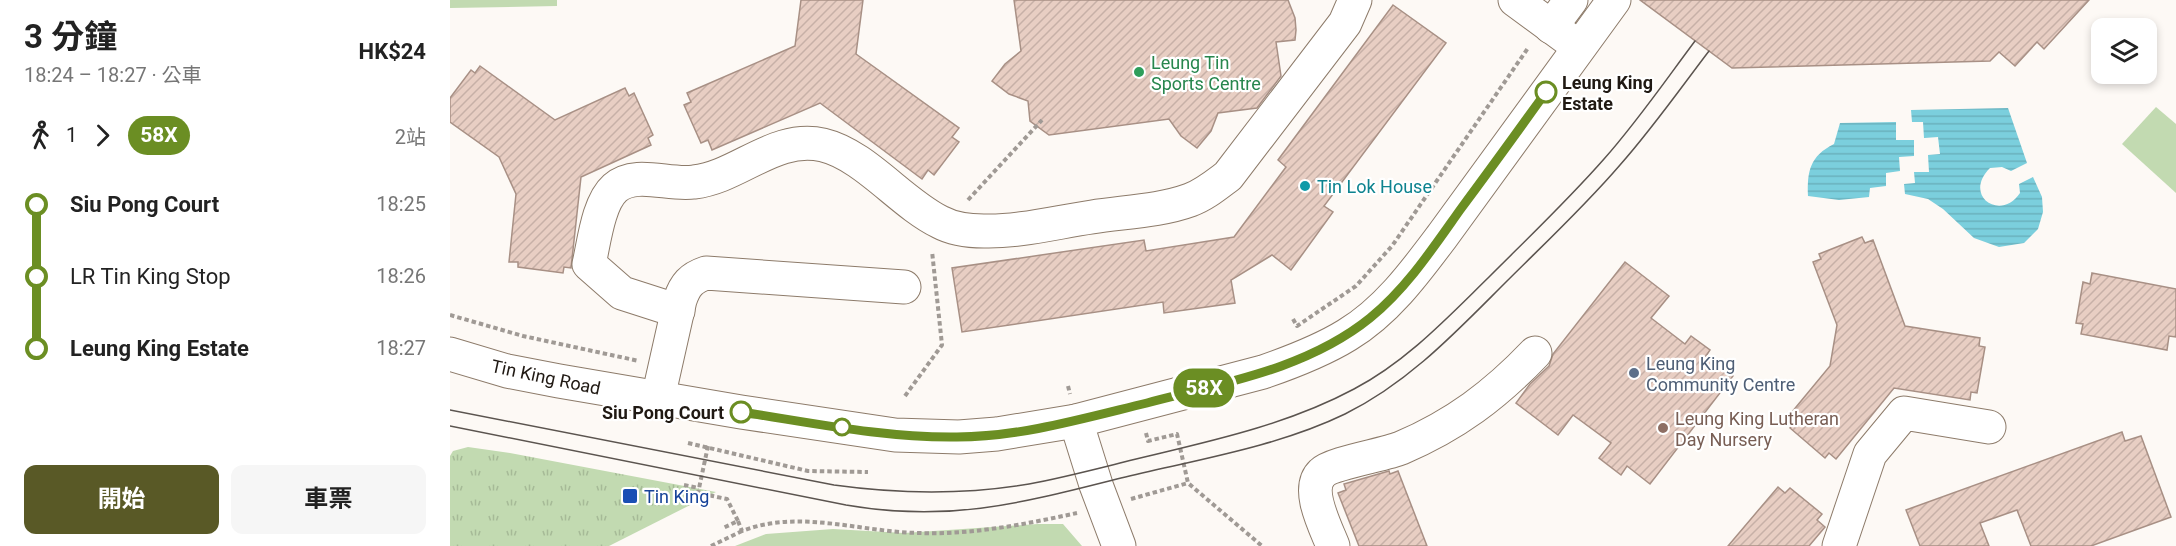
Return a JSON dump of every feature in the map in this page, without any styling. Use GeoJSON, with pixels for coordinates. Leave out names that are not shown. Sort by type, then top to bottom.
{"type":"FeatureCollection","features":[{"type":"Feature","properties":{"kind":"street"},"geometry":{"type":"LineString","coordinates":[[678,310],[622,293],[589,264],[603,206],[608,196],[625,182],[635,179],[693,183],[713,177],[779,148],[808,143],[823,145],[848,155],[938,222],[966,230],[1001,230],[1174,205],[1202,195],[1228,176],[1345,23],[1355,0]]}},
{"type":"Feature","properties":{"kind":"street"},"geometry":{"type":"LineString","coordinates":[[1515,0],[1539,37],[1579,47]]}},
{"type":"Feature","properties":{"kind":"street"},"geometry":{"type":"LineString","coordinates":[[1539,37],[1571,0]]}},
{"type":"Feature","properties":{"kind":"street","name":"Tin King Road"},"geometry":{"type":"LineString","coordinates":[[450,354],[507,371],[658,398],[850,428],[924,437],[997,434],[1069,405],[1139,405],[1226,383],[1291,362],[1348,334],[1371,317],[1418,268],[1614,0]]}},
{"type":"Feature","properties":{"kind":"street"},"geometry":{"type":"LineString","coordinates":[[658,398],[684,288],[693,278],[706,273],[904,287]]}},
{"type":"Feature","properties":{"kind":"street"},"geometry":{"type":"LineString","coordinates":[[1334,546],[1316,499],[1315,485],[1322,473],[1334,466],[1367,459],[1399,448],[1459,418],[1487,399],[1536,353]]}},
{"type":"Feature","properties":{"kind":"street"},"geometry":{"type":"LineString","coordinates":[[1069,405],[1119,546]]}},
{"type":"Feature","properties":{"kind":"street"},"geometry":{"type":"LineString","coordinates":[[1839,546],[1870,454],[1904,413],[1989,428]]}},
{"type":"Feature","properties":{"kind":"path"},"geometry":{"type":"LineString","coordinates":[[1293,319],[1297,326],[1356,286],[1392,246],[1539,37]]}},
{"type":"Feature","properties":{"kind":"path"},"geometry":{"type":"LineString","coordinates":[[450,315],[523,336],[665,366]]}},
{"type":"Feature","properties":{"kind":"path"},"geometry":{"type":"LineString","coordinates":[[1139,405],[1148,441],[1177,434],[1188,483],[1262,546]]}},
{"type":"Feature","properties":{"kind":"path"},"geometry":{"type":"LineString","coordinates":[[688,443],[808,471],[868,472]]}},
{"type":"Feature","properties":{"kind":"path"},"geometry":{"type":"LineString","coordinates":[[708,446],[698,493],[728,499],[742,531]]}},
{"type":"Feature","properties":{"kind":"path"},"geometry":{"type":"LineString","coordinates":[[711,546],[757,525],[787,521],[919,533],[982,530],[1047,520],[1188,483]]}},
{"type":"Feature","properties":{"kind":"path"},"geometry":{"type":"LineString","coordinates":[[684,485],[699,488]]}},
{"type":"Feature","properties":{"kind":"path"},"geometry":{"type":"LineString","coordinates":[[723,528],[738,521]]}},
{"type":"Feature","properties":{"kind":"green space"},"geometry":{"type":"Polygon","coordinates":[[[450,0],[557,0],[557,6],[450,8],[450,0]]]}},
{"type":"Feature","properties":{"kind":"green space"},"geometry":{"type":"Polygon","coordinates":[[[2156,107],[2176,124],[2176,193],[2122,144],[2156,107]]]}},
{"type":"Feature","properties":{"kind":"green space"},"geometry":{"type":"Polygon","coordinates":[[[468,447],[716,492],[609,546],[450,546],[450,456],[453,451],[468,447]]]}},
{"type":"Feature","properties":{"kind":"green space"},"geometry":{"type":"Polygon","coordinates":[[[1063,524],[1082,546],[735,546],[766,534],[833,529],[904,533],[1063,524]]]}},
{"type":"Feature","properties":{"kind":"water"},"geometry":{"type":"Polygon","coordinates":[[[2008,108],[2027,163],[2011,171],[2002,167],[1990,168],[1982,178],[1980,188],[1982,196],[1987,202],[2003,205],[2012,201],[2020,193],[2019,184],[2033,177],[2042,197],[2043,212],[2038,229],[2024,243],[1999,247],[1974,238],[1943,209],[1928,199],[1905,194],[1904,184],[1915,183],[1914,172],[1929,172],[1928,155],[1940,154],[1938,137],[1924,138],[1923,122],[1912,122],[1911,110],[2008,108]]]}},
{"type":"Feature","properties":{"kind":"water"},"geometry":{"type":"Polygon","coordinates":[[[1896,122],[1896,140],[1914,140],[1914,156],[1899,157],[1900,171],[1886,173],[1886,186],[1870,188],[1869,197],[1839,200],[1808,196],[1808,179],[1812,165],[1820,154],[1834,144],[1840,123],[1896,122]]]}},
{"type":"Feature","properties":{"kind":"building"},"geometry":{"type":"Polygon","coordinates":[[[801,0],[863,0],[856,54],[959,128],[952,137],[959,142],[934,175],[928,170],[922,179],[820,103],[712,150],[708,140],[701,143],[684,105],[691,102],[687,93],[795,46],[801,0]]]}},
{"type":"Feature","properties":{"kind":"building","name":"Leung Tin Sports Centre"},"geometry":{"type":"Polygon","coordinates":[[[1014,0],[1288,0],[1295,18],[1295,40],[1276,42],[1281,76],[1257,108],[1218,113],[1211,131],[1197,148],[1181,136],[1169,119],[1049,135],[1030,121],[1028,101],[1009,94],[992,81],[1005,64],[1021,51],[1014,0]]]}},
{"type":"Feature","properties":{"kind":"building"},"geometry":{"type":"Polygon","coordinates":[[[1640,0],[2089,0],[2044,49],[2037,42],[2015,66],[1999,52],[1990,61],[1732,68],[1640,0]]]}},
{"type":"Feature","properties":{"kind":"building","name":"Tin Lok House"},"geometry":{"type":"Polygon","coordinates":[[[1393,5],[1446,43],[1324,206],[1333,212],[1291,270],[1272,255],[1231,280],[1235,303],[1164,313],[1163,302],[962,332],[952,268],[1144,240],[1146,251],[1234,237],[1286,167],[1278,160],[1393,5]]]}},
{"type":"Feature","properties":{"kind":"building"},"geometry":{"type":"Polygon","coordinates":[[[480,66],[555,120],[625,88],[629,96],[634,93],[653,135],[648,138],[651,145],[581,177],[571,268],[564,267],[563,273],[518,267],[518,262],[509,262],[516,194],[499,157],[450,122],[450,98],[471,70],[475,73],[480,66]]]}},
{"type":"Feature","properties":{"kind":"building"},"geometry":{"type":"Polygon","coordinates":[[[1862,237],[1865,243],[1873,240],[1905,326],[1980,338],[1979,346],[1985,347],[1977,393],[1971,392],[1970,400],[1894,388],[1836,459],[1829,453],[1825,458],[1790,428],[1793,424],[1787,418],[1830,366],[1837,325],[1813,262],[1821,259],[1819,254],[1862,237]]]}},
{"type":"Feature","properties":{"kind":"building","name":"Leung King Community Centre"},"geometry":{"type":"Polygon","coordinates":[[[1625,262],[1669,296],[1651,318],[1685,344],[1691,336],[1710,350],[1706,356],[1733,376],[1650,484],[1627,466],[1621,475],[1599,458],[1611,443],[1573,415],[1558,435],[1516,403],[1530,384],[1549,366],[1553,354],[1625,262]]]}},
{"type":"Feature","properties":{"kind":"building"},"geometry":{"type":"Polygon","coordinates":[[[2092,273],[2176,289],[2176,337],[2169,336],[2167,350],[2081,334],[2083,324],[2076,323],[2083,282],[2090,284],[2092,273]]]}},
{"type":"Feature","properties":{"kind":"building"},"geometry":{"type":"Polygon","coordinates":[[[2122,432],[2125,441],[2141,436],[2171,517],[2091,546],[2031,546],[2017,510],[1980,523],[1989,546],[1920,546],[1906,510],[2122,432]]]}},
{"type":"Feature","properties":{"kind":"building"},"geometry":{"type":"Polygon","coordinates":[[[1389,471],[1390,474],[1398,471],[1427,546],[1359,546],[1338,493],[1346,490],[1344,484],[1389,471]]]}},
{"type":"Feature","properties":{"kind":"building"},"geometry":{"type":"Polygon","coordinates":[[[1778,487],[1785,493],[1790,488],[1822,514],[1817,520],[1825,527],[1809,546],[1728,546],[1778,487]]]}},
{"type":"Feature","properties":{"kind":"tram line"},"geometry":{"type":"LineString","coordinates":[[450,410],[834,485],[907,492],[956,492],[1029,484],[1242,433],[1299,414],[1354,389],[1392,365],[1426,338],[1590,174],[1628,131],[1695,41]]}},
{"type":"Feature","properties":{"kind":"tram line"},"geometry":{"type":"LineString","coordinates":[[450,426],[846,505],[918,512],[985,508],[1018,502],[1264,444],[1319,425],[1368,402],[1390,388],[1430,356],[1606,181],[1709,51]]}},
{"type":"Feature","properties":{"kind":"bus line","name":"58X"},"geometry":{"type":"LineString","coordinates":[[741,412],[895,435],[959,437],[997,434],[1076,421],[1226,383],[1291,362],[1348,334],[1394,296],[1443,235],[1546,92]]}},
{"type":"Feature","properties":{"kind":"place","name":"Leung Tin Sports Centre"},"geometry":{"type":"Point","coordinates":[1139,72]}},
{"type":"Feature","properties":{"kind":"place","name":"Leung King Estate"},"geometry":{"type":"Point","coordinates":[1546,92]}},
{"type":"Feature","properties":{"kind":"place","name":"Tin Lok House"},"geometry":{"type":"Point","coordinates":[1305,186]}},
{"type":"Feature","properties":{"kind":"place","name":"Leung King Community Centre"},"geometry":{"type":"Point","coordinates":[1634,373]}},
{"type":"Feature","properties":{"kind":"place","name":"Siu Pong Court"},"geometry":{"type":"Point","coordinates":[741,412]}},
{"type":"Feature","properties":{"kind":"place","name":"Leung King Lutheran Day Nursery"},"geometry":{"type":"Point","coordinates":[1663,428]}},
{"type":"Feature","properties":{"kind":"place","name":"Tin King"},"geometry":{"type":"Point","coordinates":[630,496]}}]}
